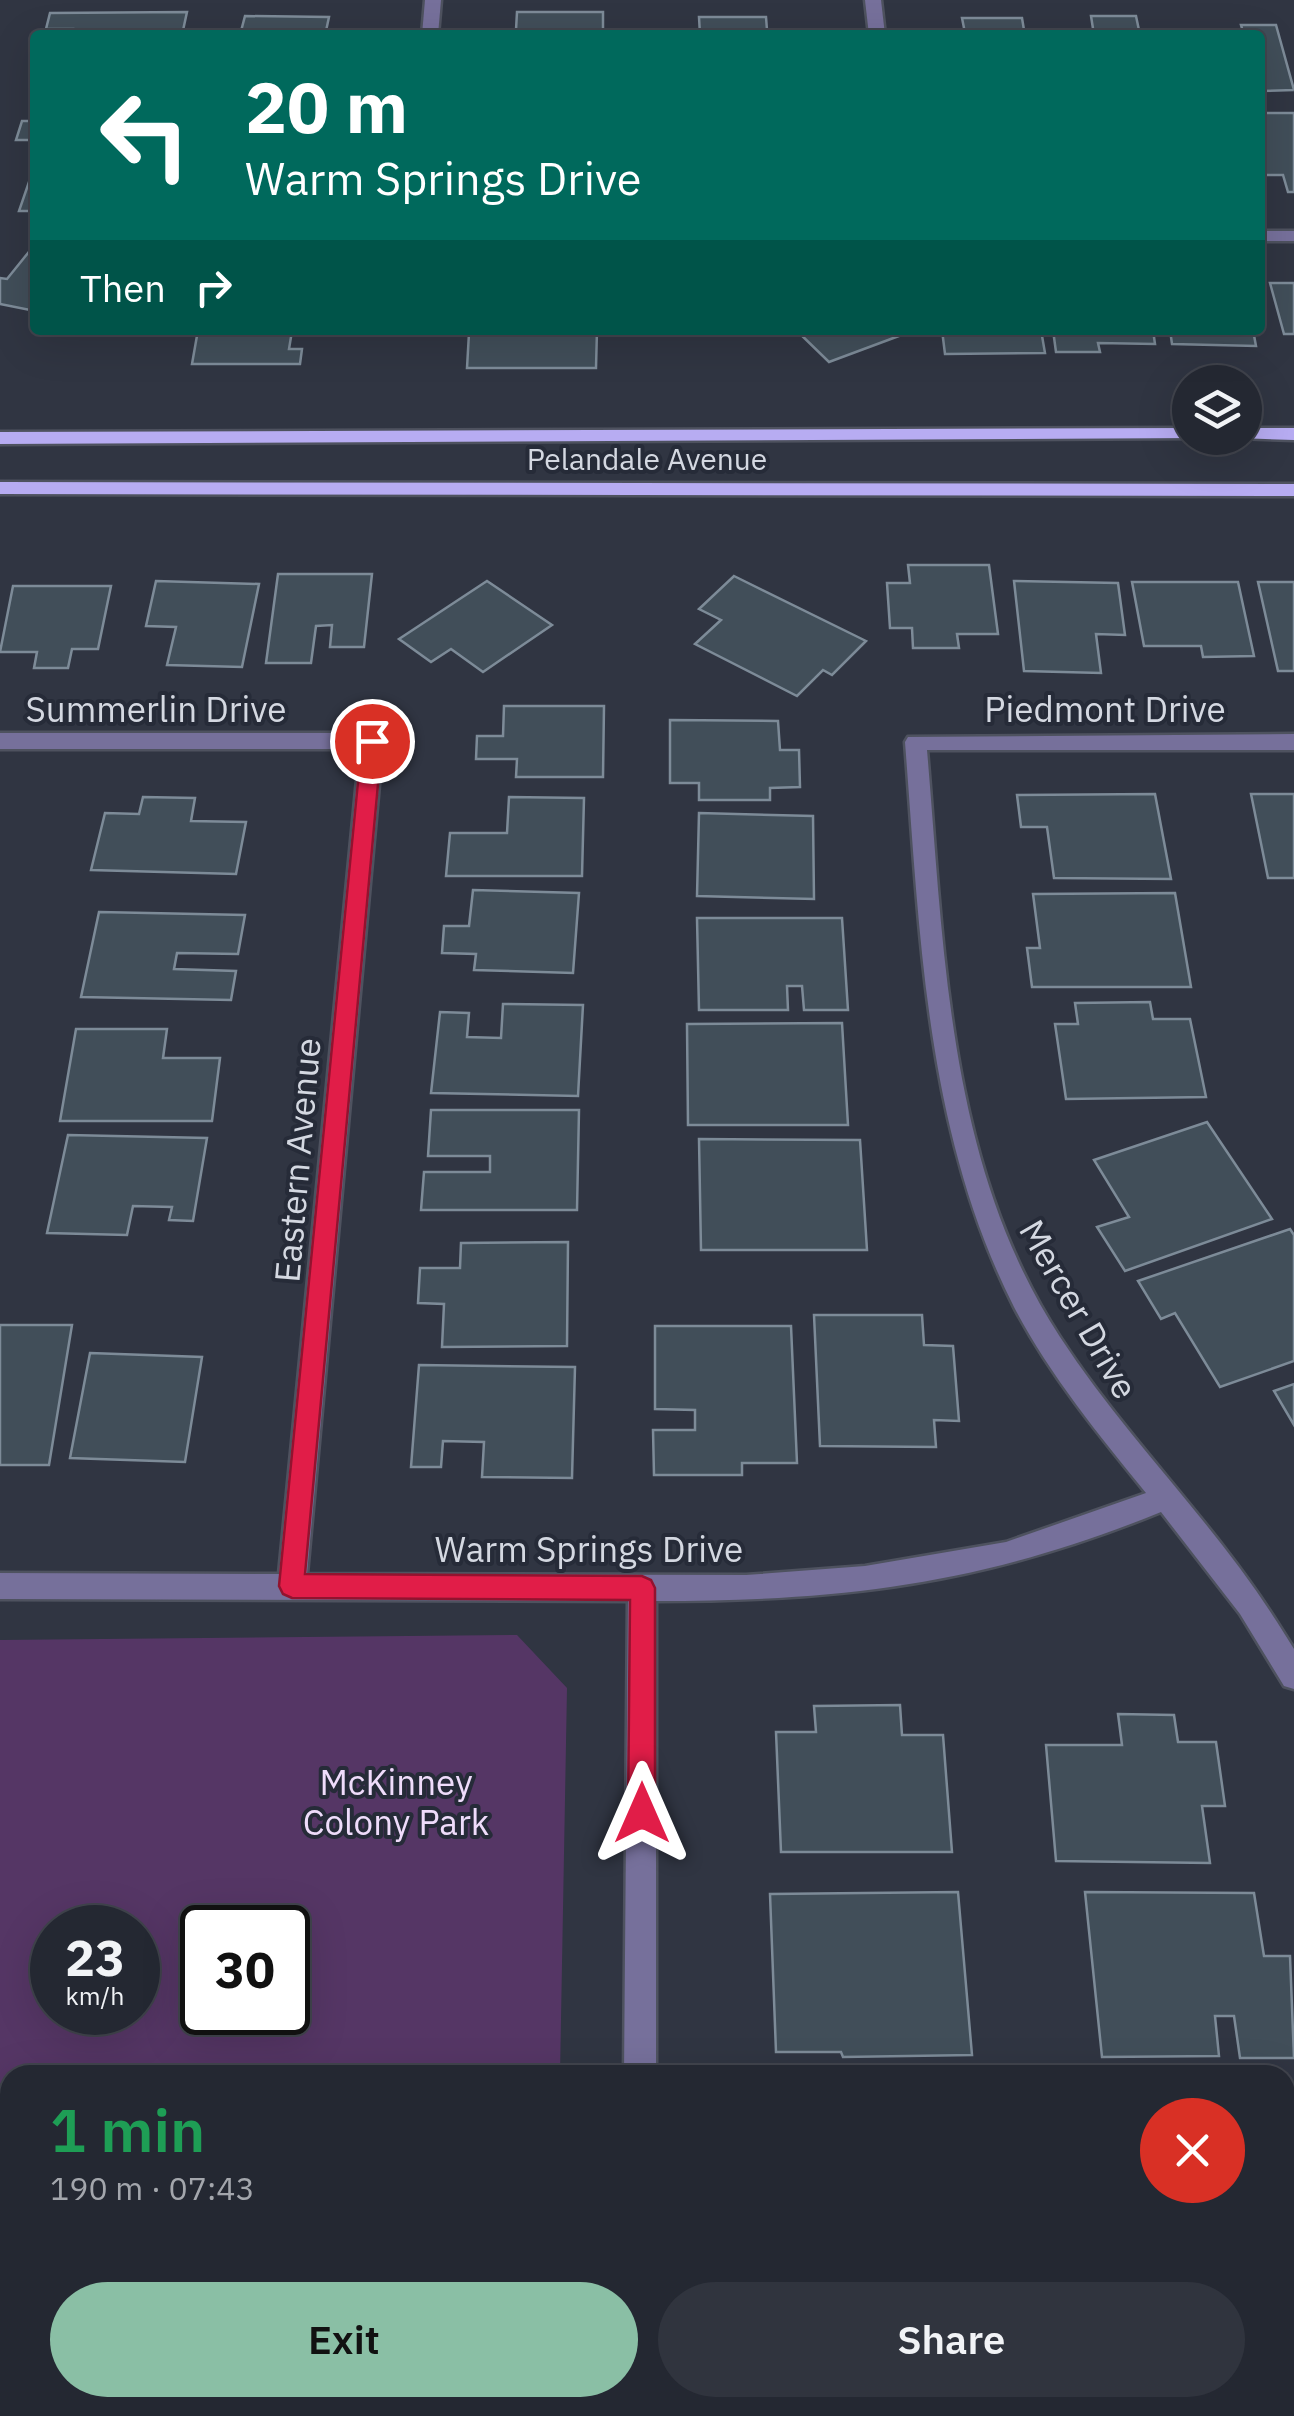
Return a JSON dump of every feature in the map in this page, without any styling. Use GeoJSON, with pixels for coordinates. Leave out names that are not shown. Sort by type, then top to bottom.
{"type":"FeatureCollection","features":[{"type":"Feature","properties":{"kind":"main road","name":"Pelandale Avenue"},"geometry":{"type":"LineString","coordinates":[[0,438],[1172,434]]}},
{"type":"Feature","properties":{"kind":"main road"},"geometry":{"type":"LineString","coordinates":[[1262,434],[1294,434]]}},
{"type":"Feature","properties":{"kind":"main road","name":"Pelandale Avenue"},"geometry":{"type":"LineString","coordinates":[[0,488],[1294,490]]}},
{"type":"Feature","properties":{"kind":"street"},"geometry":{"type":"LineString","coordinates":[[431,30],[434,0]]}},
{"type":"Feature","properties":{"kind":"street"},"geometry":{"type":"LineString","coordinates":[[873,0],[876,30]]}},
{"type":"Feature","properties":{"kind":"street"},"geometry":{"type":"LineString","coordinates":[[1265,236],[1294,236]]}},
{"type":"Feature","properties":{"kind":"street","name":"Summerlin Drive"},"geometry":{"type":"LineString","coordinates":[[0,742],[372,741]]}},
{"type":"Feature","properties":{"kind":"street","name":"Eastern Avenue"},"geometry":{"type":"LineString","coordinates":[[292,1586],[372,741]]}},
{"type":"Feature","properties":{"kind":"street","name":"Piedmont Drive"},"geometry":{"type":"LineString","coordinates":[[916,742],[1294,742]]}},
{"type":"Feature","properties":{"kind":"street","name":"Mercer Drive"},"geometry":{"type":"LineString","coordinates":[[916,742],[943,1040],[955,1116],[988,1221],[1026,1302],[1094,1411],[1251,1606],[1294,1676]]}},
{"type":"Feature","properties":{"kind":"street","name":"Warm Springs Drive"},"geometry":{"type":"LineString","coordinates":[[0,1586],[642,1588],[850,1583],[982,1560],[1076,1534],[1165,1498]]}},
{"type":"Feature","properties":{"kind":"street"},"geometry":{"type":"LineString","coordinates":[[640,2065],[642,1588]]}},
{"type":"Feature","properties":{"kind":"green space","name":"McKinney Colony Park"},"geometry":{"type":"Polygon","coordinates":[[[517,1635],[567,1688],[560,2065],[0,2065],[0,1640],[517,1635]]]}},
{"type":"Feature","properties":{"kind":"building"},"geometry":{"type":"Polygon","coordinates":[[[187,12],[183,30],[46,29],[50,13],[187,12]]]}},
{"type":"Feature","properties":{"kind":"building"},"geometry":{"type":"Polygon","coordinates":[[[517,12],[603,12],[603,30],[516,30],[517,12]]]}},
{"type":"Feature","properties":{"kind":"building"},"geometry":{"type":"Polygon","coordinates":[[[245,16],[329,17],[326,30],[241,30],[245,16]]]}},
{"type":"Feature","properties":{"kind":"building"},"geometry":{"type":"Polygon","coordinates":[[[1091,16],[1136,16],[1139,30],[1093,30],[1091,16]]]}},
{"type":"Feature","properties":{"kind":"building"},"geometry":{"type":"Polygon","coordinates":[[[699,17],[766,17],[767,30],[700,30],[699,17]]]}},
{"type":"Feature","properties":{"kind":"building"},"geometry":{"type":"Polygon","coordinates":[[[962,18],[1022,18],[1024,30],[964,30],[962,18]]]}},
{"type":"Feature","properties":{"kind":"building"},"geometry":{"type":"Polygon","coordinates":[[[1241,25],[1276,25],[1294,90],[1265,91],[1265,30],[1242,30],[1241,25]]]}},
{"type":"Feature","properties":{"kind":"building"},"geometry":{"type":"Polygon","coordinates":[[[1265,113],[1294,113],[1294,192],[1288,192],[1283,175],[1265,175],[1265,113]]]}},
{"type":"Feature","properties":{"kind":"building"},"geometry":{"type":"Polygon","coordinates":[[[22,121],[30,121],[30,140],[16,140],[22,121]]]}},
{"type":"Feature","properties":{"kind":"building"},"geometry":{"type":"Polygon","coordinates":[[[30,179],[30,211],[19,211],[30,179]]]}},
{"type":"Feature","properties":{"kind":"building"},"geometry":{"type":"Polygon","coordinates":[[[30,250],[30,310],[0,304],[0,278],[7,279],[30,250]]]}},
{"type":"Feature","properties":{"kind":"building"},"geometry":{"type":"Polygon","coordinates":[[[1270,283],[1294,283],[1294,334],[1284,334],[1270,283]]]}},
{"type":"Feature","properties":{"kind":"building"},"geometry":{"type":"Polygon","coordinates":[[[197,335],[291,335],[289,349],[302,349],[300,364],[192,364],[197,335]]]}},
{"type":"Feature","properties":{"kind":"building"},"geometry":{"type":"Polygon","coordinates":[[[469,335],[597,335],[596,368],[467,368],[469,335]]]}},
{"type":"Feature","properties":{"kind":"building"},"geometry":{"type":"Polygon","coordinates":[[[801,335],[902,335],[829,362],[801,335]]]}},
{"type":"Feature","properties":{"kind":"building"},"geometry":{"type":"Polygon","coordinates":[[[943,335],[1042,335],[1045,353],[945,354],[943,335]]]}},
{"type":"Feature","properties":{"kind":"building"},"geometry":{"type":"Polygon","coordinates":[[[1054,335],[1154,335],[1155,344],[1098,343],[1100,352],[1056,352],[1054,335]]]}},
{"type":"Feature","properties":{"kind":"building"},"geometry":{"type":"Polygon","coordinates":[[[1171,335],[1254,335],[1256,346],[1172,344],[1171,335]]]}},
{"type":"Feature","properties":{"kind":"building"},"geometry":{"type":"Polygon","coordinates":[[[908,565],[989,565],[998,634],[957,634],[959,648],[913,648],[912,628],[890,628],[887,583],[910,583],[908,565]]]}},
{"type":"Feature","properties":{"kind":"building"},"geometry":{"type":"Polygon","coordinates":[[[278,574],[372,574],[364,647],[330,647],[332,625],[316,626],[311,663],[266,663],[278,574]]]}},
{"type":"Feature","properties":{"kind":"building"},"geometry":{"type":"Polygon","coordinates":[[[734,576],[866,641],[832,675],[823,670],[797,696],[695,644],[721,620],[699,609],[734,576]]]}},
{"type":"Feature","properties":{"kind":"building"},"geometry":{"type":"Polygon","coordinates":[[[156,581],[259,584],[242,667],[167,665],[176,627],[146,626],[156,581]]]}},
{"type":"Feature","properties":{"kind":"building"},"geometry":{"type":"Polygon","coordinates":[[[487,581],[552,625],[483,672],[451,649],[431,662],[399,639],[487,581]]]}},
{"type":"Feature","properties":{"kind":"building"},"geometry":{"type":"Polygon","coordinates":[[[1014,581],[1118,583],[1125,635],[1096,634],[1101,673],[1024,671],[1014,581]]]}},
{"type":"Feature","properties":{"kind":"building"},"geometry":{"type":"Polygon","coordinates":[[[1132,582],[1238,582],[1254,656],[1203,657],[1201,646],[1144,646],[1132,582]]]}},
{"type":"Feature","properties":{"kind":"building"},"geometry":{"type":"Polygon","coordinates":[[[1258,582],[1294,582],[1294,671],[1278,671],[1258,582]]]}},
{"type":"Feature","properties":{"kind":"building"},"geometry":{"type":"Polygon","coordinates":[[[13,586],[111,586],[98,649],[72,649],[68,668],[34,668],[37,652],[0,652],[13,586]]]}},
{"type":"Feature","properties":{"kind":"building"},"geometry":{"type":"Polygon","coordinates":[[[504,706],[604,706],[603,777],[516,777],[517,759],[476,759],[477,736],[503,736],[504,706]]]}},
{"type":"Feature","properties":{"kind":"building"},"geometry":{"type":"Polygon","coordinates":[[[670,720],[778,721],[780,750],[799,750],[800,787],[770,788],[770,800],[699,800],[699,783],[670,783],[670,720]]]}},
{"type":"Feature","properties":{"kind":"building"},"geometry":{"type":"Polygon","coordinates":[[[1155,794],[1171,879],[1054,878],[1047,827],[1021,827],[1017,795],[1155,794]]]}},
{"type":"Feature","properties":{"kind":"building"},"geometry":{"type":"Polygon","coordinates":[[[1251,794],[1294,794],[1294,878],[1268,878],[1251,794]]]}},
{"type":"Feature","properties":{"kind":"building"},"geometry":{"type":"Polygon","coordinates":[[[143,797],[195,798],[191,821],[246,822],[236,874],[91,870],[105,813],[139,814],[143,797]]]}},
{"type":"Feature","properties":{"kind":"building"},"geometry":{"type":"Polygon","coordinates":[[[509,797],[584,798],[582,876],[446,876],[450,833],[507,833],[509,797]]]}},
{"type":"Feature","properties":{"kind":"building"},"geometry":{"type":"Polygon","coordinates":[[[699,813],[813,816],[814,899],[697,896],[699,813]]]}},
{"type":"Feature","properties":{"kind":"building"},"geometry":{"type":"Polygon","coordinates":[[[473,890],[579,893],[573,973],[474,970],[476,954],[442,953],[444,926],[469,926],[473,890]]]}},
{"type":"Feature","properties":{"kind":"building"},"geometry":{"type":"Polygon","coordinates":[[[1175,893],[1191,987],[1032,987],[1027,948],[1040,948],[1033,894],[1175,893]]]}},
{"type":"Feature","properties":{"kind":"building"},"geometry":{"type":"Polygon","coordinates":[[[99,912],[245,915],[238,954],[177,953],[174,969],[236,971],[231,1000],[81,997],[99,912]]]}},
{"type":"Feature","properties":{"kind":"building"},"geometry":{"type":"Polygon","coordinates":[[[697,918],[842,918],[848,1010],[804,1010],[802,986],[787,986],[788,1010],[699,1010],[697,918]]]}},
{"type":"Feature","properties":{"kind":"building"},"geometry":{"type":"Polygon","coordinates":[[[1150,1002],[1153,1019],[1190,1019],[1206,1097],[1066,1099],[1055,1024],[1078,1024],[1075,1003],[1150,1002]]]}},
{"type":"Feature","properties":{"kind":"building"},"geometry":{"type":"Polygon","coordinates":[[[503,1004],[583,1005],[578,1096],[431,1093],[440,1012],[469,1013],[467,1037],[501,1038],[503,1004]]]}},
{"type":"Feature","properties":{"kind":"building"},"geometry":{"type":"Polygon","coordinates":[[[842,1023],[848,1125],[688,1125],[687,1024],[842,1023]]]}},
{"type":"Feature","properties":{"kind":"building"},"geometry":{"type":"Polygon","coordinates":[[[76,1029],[167,1029],[163,1058],[220,1058],[212,1121],[60,1121],[76,1029]]]}},
{"type":"Feature","properties":{"kind":"building"},"geometry":{"type":"Polygon","coordinates":[[[431,1110],[579,1110],[577,1210],[421,1210],[424,1172],[490,1172],[490,1156],[428,1156],[431,1110]]]}},
{"type":"Feature","properties":{"kind":"building"},"geometry":{"type":"Polygon","coordinates":[[[1207,1122],[1272,1219],[1125,1271],[1097,1227],[1129,1217],[1094,1160],[1207,1122]]]}},
{"type":"Feature","properties":{"kind":"building"},"geometry":{"type":"Polygon","coordinates":[[[68,1135],[207,1138],[193,1221],[169,1220],[172,1207],[133,1206],[127,1235],[47,1233],[68,1135]]]}},
{"type":"Feature","properties":{"kind":"building"},"geometry":{"type":"Polygon","coordinates":[[[699,1139],[860,1140],[867,1250],[701,1250],[699,1139]]]}},
{"type":"Feature","properties":{"kind":"building"},"geometry":{"type":"Polygon","coordinates":[[[1290,1229],[1294,1235],[1294,1361],[1220,1387],[1175,1313],[1161,1319],[1138,1281],[1290,1229]]]}},
{"type":"Feature","properties":{"kind":"building"},"geometry":{"type":"Polygon","coordinates":[[[568,1242],[567,1346],[442,1347],[444,1304],[418,1303],[420,1268],[460,1268],[461,1243],[568,1242]]]}},
{"type":"Feature","properties":{"kind":"building"},"geometry":{"type":"Polygon","coordinates":[[[814,1315],[922,1315],[924,1345],[953,1346],[959,1421],[934,1420],[936,1447],[820,1446],[814,1315]]]}},
{"type":"Feature","properties":{"kind":"building"},"geometry":{"type":"Polygon","coordinates":[[[0,1325],[72,1325],[49,1465],[0,1465],[0,1325]]]}},
{"type":"Feature","properties":{"kind":"building"},"geometry":{"type":"Polygon","coordinates":[[[655,1326],[791,1326],[797,1463],[742,1463],[742,1475],[654,1475],[653,1430],[695,1430],[695,1410],[655,1409],[655,1326]]]}},
{"type":"Feature","properties":{"kind":"building"},"geometry":{"type":"Polygon","coordinates":[[[90,1353],[202,1357],[185,1462],[70,1458],[90,1353]]]}},
{"type":"Feature","properties":{"kind":"building"},"geometry":{"type":"Polygon","coordinates":[[[419,1365],[575,1367],[572,1478],[482,1477],[484,1442],[443,1441],[441,1467],[411,1467],[419,1365]]]}},
{"type":"Feature","properties":{"kind":"building"},"geometry":{"type":"Polygon","coordinates":[[[1294,1384],[1294,1425],[1274,1391],[1294,1384]]]}},
{"type":"Feature","properties":{"kind":"building"},"geometry":{"type":"Polygon","coordinates":[[[900,1705],[902,1735],[943,1735],[952,1852],[781,1852],[776,1732],[816,1732],[814,1706],[900,1705]]]}},
{"type":"Feature","properties":{"kind":"building"},"geometry":{"type":"Polygon","coordinates":[[[1118,1714],[1174,1715],[1178,1742],[1216,1742],[1225,1806],[1202,1806],[1210,1863],[1056,1861],[1046,1745],[1122,1745],[1118,1714]]]}},
{"type":"Feature","properties":{"kind":"building"},"geometry":{"type":"Polygon","coordinates":[[[958,1892],[972,2055],[843,2057],[841,2052],[776,2052],[770,1894],[958,1892]]]}},
{"type":"Feature","properties":{"kind":"building"},"geometry":{"type":"Polygon","coordinates":[[[1085,1892],[1254,1893],[1264,1956],[1290,1956],[1294,2058],[1240,2058],[1234,2016],[1215,2016],[1219,2056],[1102,2057],[1085,1892]]]}},
{"type":"Feature","properties":{"kind":"route"},"geometry":{"type":"LineString","coordinates":[[372,741],[292,1586],[642,1588],[642,1813]]}}]}
